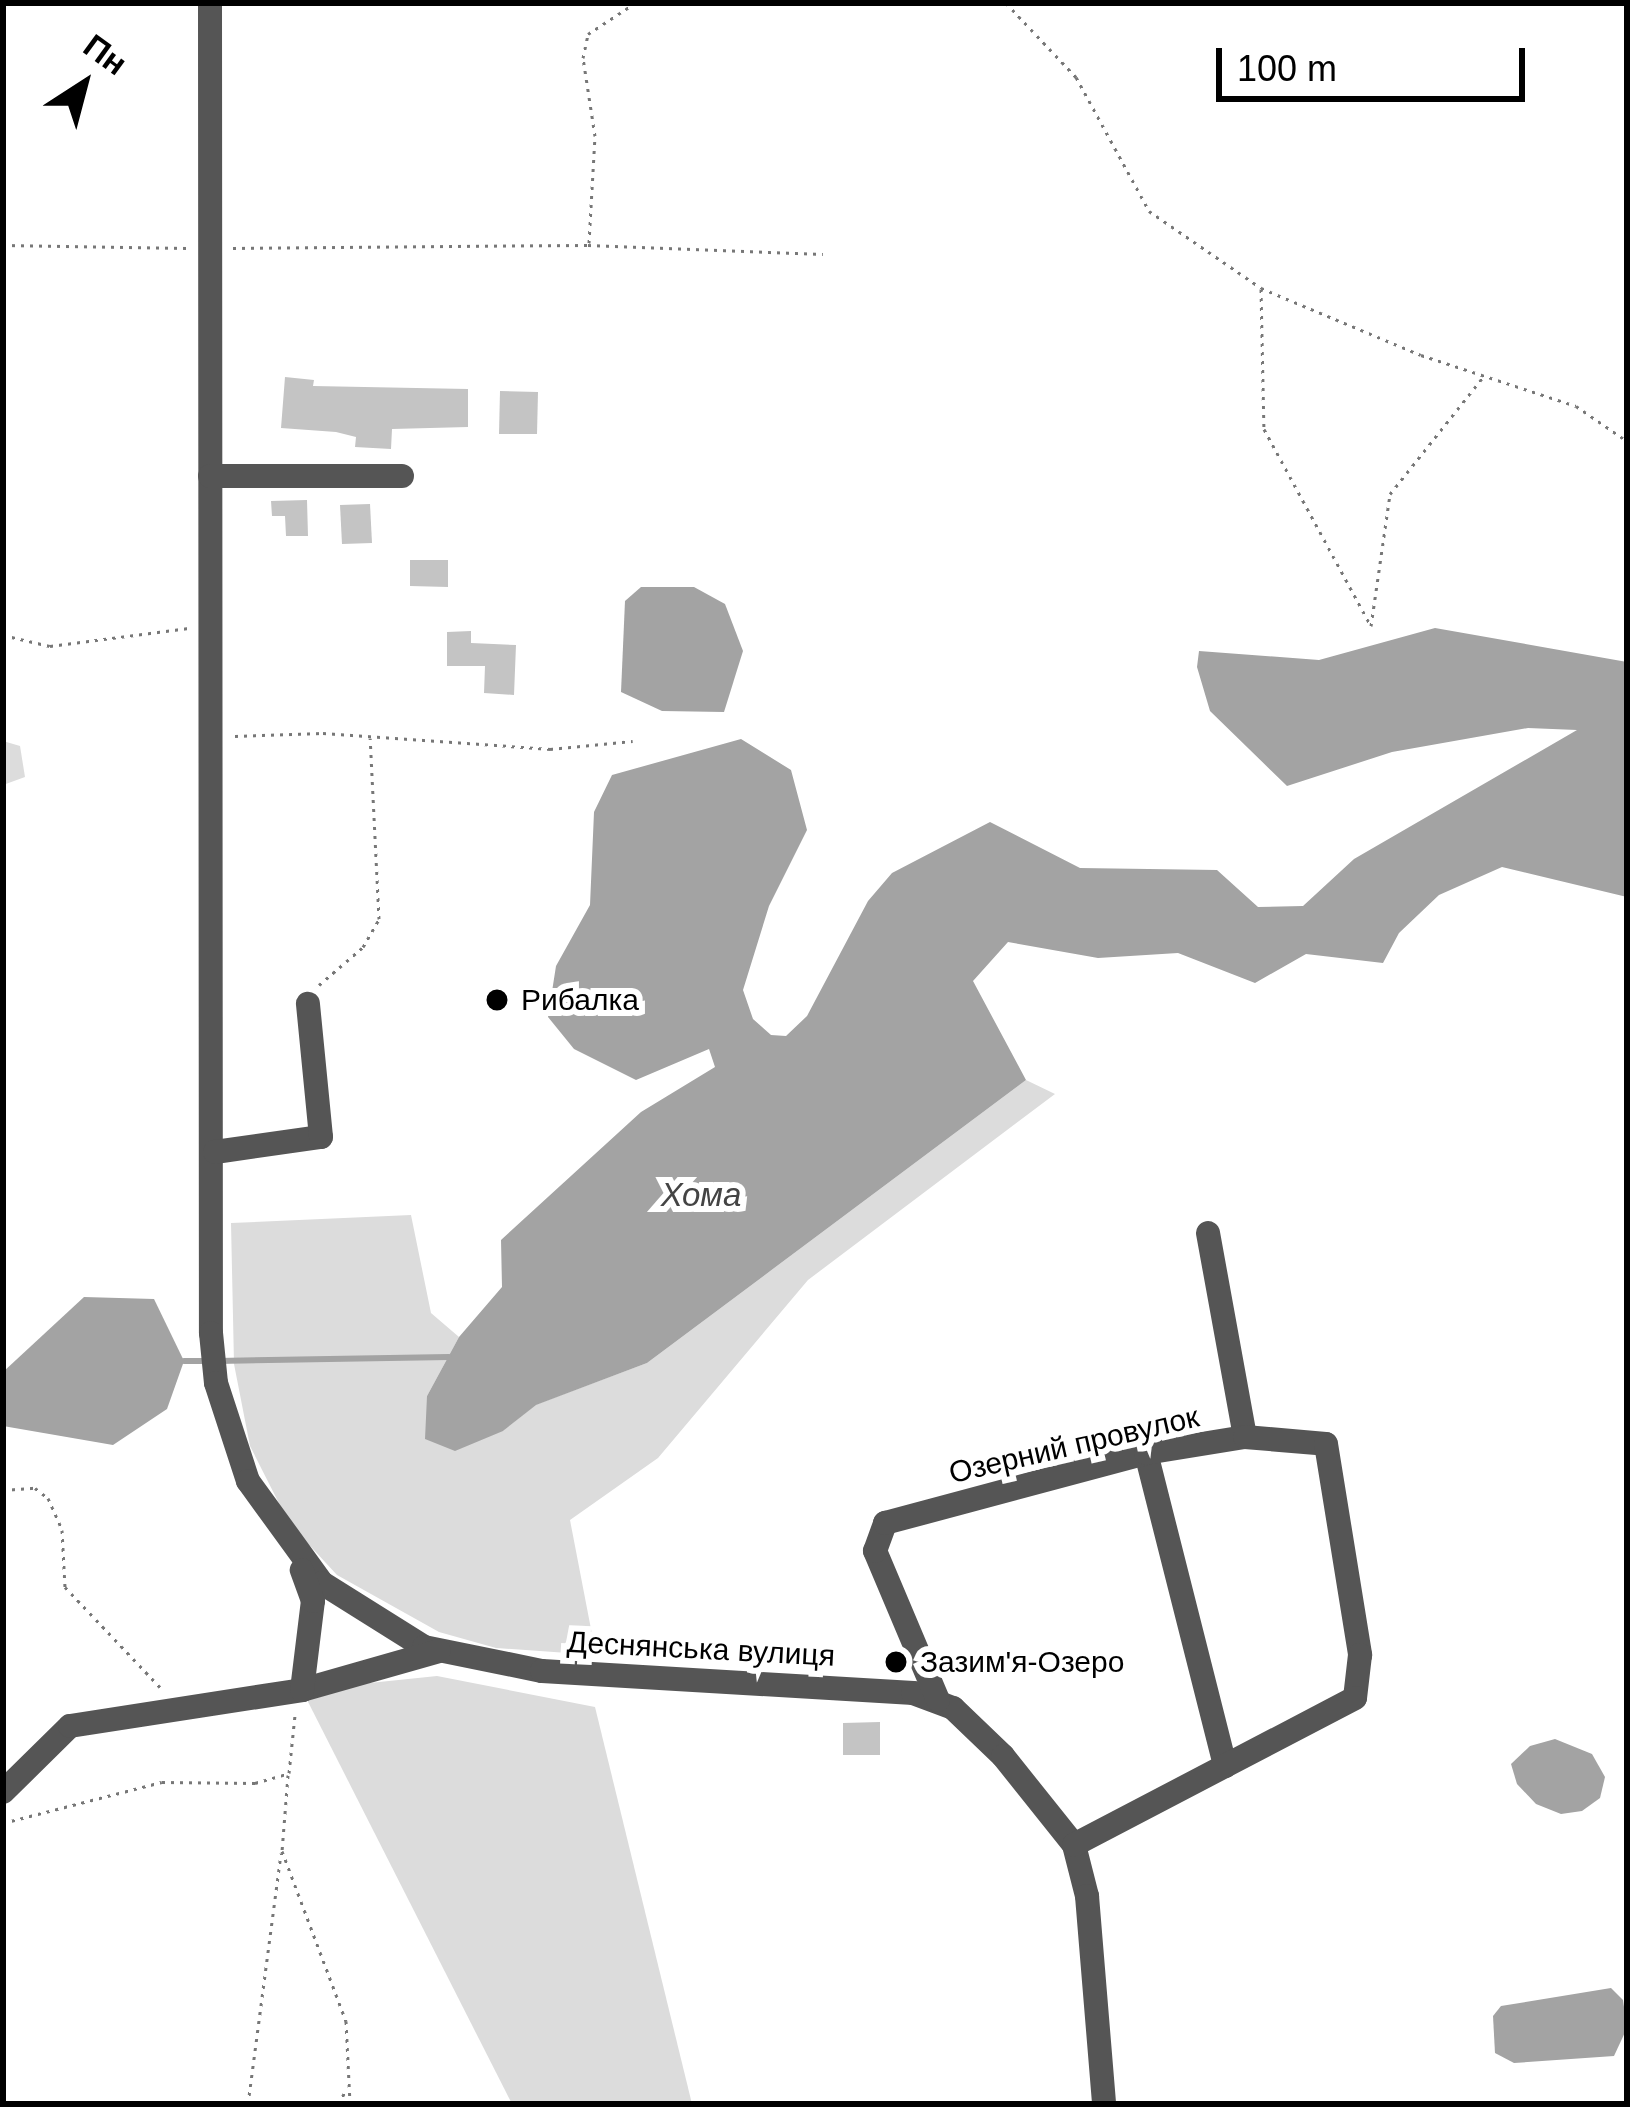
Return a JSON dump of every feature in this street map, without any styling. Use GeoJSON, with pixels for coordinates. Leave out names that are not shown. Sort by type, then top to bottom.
{"type":"FeatureCollection","features":[{"type":"Feature","properties":{"kind":"street","name":"Деснянська вулиця"},"geometry":{"type":"LineString","coordinates":[[210,3],[215,736],[211,1334],[216,1383],[248,1480],[298,1556],[347,1605],[439,1652],[542,1671],[748,1679],[938,1700]]}},
{"type":"Feature","properties":{"kind":"street"},"geometry":{"type":"LineString","coordinates":[[210,476],[402,476]]}},
{"type":"Feature","properties":{"kind":"street"},"geometry":{"type":"LineString","coordinates":[[215,1152],[322,1137],[308,1004]]}},
{"type":"Feature","properties":{"kind":"street"},"geometry":{"type":"LineString","coordinates":[[1208,1233],[1245,1437]]}},
{"type":"Feature","properties":{"kind":"street","name":"Озерний провулок"},"geometry":{"type":"LineString","coordinates":[[938,1700],[875,1551],[885,1522],[1146,1454],[1245,1437],[1326,1444],[1359,1686],[1349,1707],[1074,1845]]}},
{"type":"Feature","properties":{"kind":"street"},"geometry":{"type":"LineString","coordinates":[[1146,1454],[1226,1766]]}},
{"type":"Feature","properties":{"kind":"street"},"geometry":{"type":"LineString","coordinates":[[298,1556],[313,1601],[302,1690]]}},
{"type":"Feature","properties":{"kind":"street"},"geometry":{"type":"LineString","coordinates":[[3,1792],[70,1726],[302,1690],[439,1652]]}},
{"type":"Feature","properties":{"kind":"street"},"geometry":{"type":"LineString","coordinates":[[938,1700],[1003,1756],[1074,1845],[1087,1896],[1104,2104]]}},
{"type":"Feature","properties":{"kind":"path"},"geometry":{"type":"LineString","coordinates":[[588,245],[595,136],[583,58],[588,34],[635,3]]}},
{"type":"Feature","properties":{"kind":"path"},"geometry":{"type":"LineString","coordinates":[[1006,3],[1076,77],[1149,211],[1261,288],[1485,376],[1576,406],[1627,441]]}},
{"type":"Feature","properties":{"kind":"path"},"geometry":{"type":"LineString","coordinates":[[3,245],[212,249],[588,245],[823,254]]}},
{"type":"Feature","properties":{"kind":"path"},"geometry":{"type":"LineString","coordinates":[[1261,288],[1264,429],[1371,626],[1390,494],[1485,376]]}},
{"type":"Feature","properties":{"kind":"path"},"geometry":{"type":"LineString","coordinates":[[3,635],[50,646],[133,630],[213,628]]}},
{"type":"Feature","properties":{"kind":"path"},"geometry":{"type":"LineString","coordinates":[[215,736],[370,736],[550,749],[634,741]]}},
{"type":"Feature","properties":{"kind":"path"},"geometry":{"type":"LineString","coordinates":[[308,1004],[379,919],[370,736]]}},
{"type":"Feature","properties":{"kind":"path"},"geometry":{"type":"LineString","coordinates":[[3,1490],[35,1488],[48,1498],[76,1605],[190,1708]]}},
{"type":"Feature","properties":{"kind":"path"},"geometry":{"type":"LineString","coordinates":[[248,2104],[302,1690]]}},
{"type":"Feature","properties":{"kind":"path"},"geometry":{"type":"LineString","coordinates":[[3,1823],[162,1782],[255,1783],[289,1773]]}},
{"type":"Feature","properties":{"kind":"path"},"geometry":{"type":"LineString","coordinates":[[282,1851],[346,2020],[345,2090],[350,2104]]}},
{"type":"Feature","properties":{"kind":"path"},"geometry":{"type":"LineString","coordinates":[[338,2104],[345,2090]]}},
{"type":"Feature","properties":{"kind":"shaded area"},"geometry":{"type":"Polygon","coordinates":[[[3,741],[20,746],[25,777],[3,785],[3,741]]]}},
{"type":"Feature","properties":{"kind":"shaded area"},"geometry":{"type":"Polygon","coordinates":[[[1026,1080],[1055,1094],[808,1280],[658,1458],[570,1520],[596,1655],[496,1648],[439,1632],[337,1575],[289,1523],[250,1446],[234,1364],[231,1223],[411,1215],[431,1313],[459,1337],[427,1396],[503,1431],[535,1405],[647,1363],[1026,1080]]]}},
{"type":"Feature","properties":{"kind":"shaded area"},"geometry":{"type":"Polygon","coordinates":[[[437,1676],[595,1707],[692,2104],[512,2104],[302,1690],[437,1676]]]}},
{"type":"Feature","properties":{"kind":"water"},"geometry":{"type":"Polygon","coordinates":[[[641,587],[694,587],[725,604],[743,651],[724,712],[662,711],[621,692],[625,601],[641,587]]]}},
{"type":"Feature","properties":{"kind":"water","name":"Хома"},"geometry":{"type":"Polygon","coordinates":[[[1435,628],[1627,662],[1627,897],[1502,867],[1439,895],[1399,933],[1383,963],[1306,954],[1255,983],[1178,953],[1098,958],[1008,942],[973,981],[1026,1080],[647,1363],[536,1405],[503,1431],[455,1451],[425,1439],[427,1396],[459,1337],[502,1287],[501,1240],[641,1112],[715,1067],[709,1049],[636,1080],[574,1049],[548,1017],[556,966],[590,905],[594,812],[612,775],[741,739],[791,770],[807,830],[769,906],[743,990],[753,1019],[771,1035],[786,1036],[807,1016],[868,901],[892,873],[990,822],[1080,868],[1217,870],[1258,907],[1303,906],[1354,859],[1577,730],[1528,728],[1392,752],[1287,786],[1210,711],[1197,667],[1199,651],[1319,660],[1435,628]]]}},
{"type":"Feature","properties":{"kind":"water"},"geometry":{"type":"Polygon","coordinates":[[[84,1297],[154,1299],[184,1361],[167,1409],[113,1445],[3,1426],[3,1372],[84,1297]]]}},
{"type":"Feature","properties":{"kind":"water"},"geometry":{"type":"Polygon","coordinates":[[[1555,1739],[1592,1754],[1605,1777],[1600,1798],[1582,1811],[1561,1814],[1536,1804],[1517,1784],[1511,1764],[1530,1746],[1555,1739]]]}},
{"type":"Feature","properties":{"kind":"water"},"geometry":{"type":"Polygon","coordinates":[[[1611,1988],[1623,2000],[1627,2028],[1614,2056],[1514,2063],[1495,2053],[1493,2016],[1501,2006],[1611,1988]]]}},
{"type":"Feature","properties":{"kind":"building"},"geometry":{"type":"Polygon","coordinates":[[[285,377],[314,380],[313,386],[468,389],[468,427],[392,429],[391,449],[355,447],[356,437],[336,432],[281,428],[285,377]]]}},
{"type":"Feature","properties":{"kind":"building"},"geometry":{"type":"Polygon","coordinates":[[[500,391],[538,392],[537,434],[499,434],[500,391]]]}},
{"type":"Feature","properties":{"kind":"building"},"geometry":{"type":"Polygon","coordinates":[[[307,500],[308,536],[286,536],[285,516],[272,516],[271,501],[307,500]]]}},
{"type":"Feature","properties":{"kind":"building"},"geometry":{"type":"Polygon","coordinates":[[[370,504],[372,543],[342,544],[340,505],[370,504]]]}},
{"type":"Feature","properties":{"kind":"building"},"geometry":{"type":"Polygon","coordinates":[[[410,560],[448,560],[448,587],[410,586],[410,560]]]}},
{"type":"Feature","properties":{"kind":"building"},"geometry":{"type":"Polygon","coordinates":[[[471,631],[471,643],[516,645],[514,695],[484,693],[485,666],[447,666],[447,632],[471,631]]]}},
{"type":"Feature","properties":{"kind":"building"},"geometry":{"type":"Polygon","coordinates":[[[880,1722],[880,1755],[843,1755],[843,1723],[880,1722]]]}},
{"type":"Feature","properties":{"kind":"waterway"},"geometry":{"type":"LineString","coordinates":[[218,1361],[449,1357]]}},
{"type":"Feature","properties":{"kind":"waterway"},"geometry":{"type":"LineString","coordinates":[[184,1361],[205,1361]]}},
{"type":"Feature","properties":{"kind":"place","name":"Рибалка"},"geometry":{"type":"Point","coordinates":[497,1000]}},
{"type":"Feature","properties":{"kind":"place","name":"Зазим'я-Озеро"},"geometry":{"type":"Point","coordinates":[896,1662]}}]}
